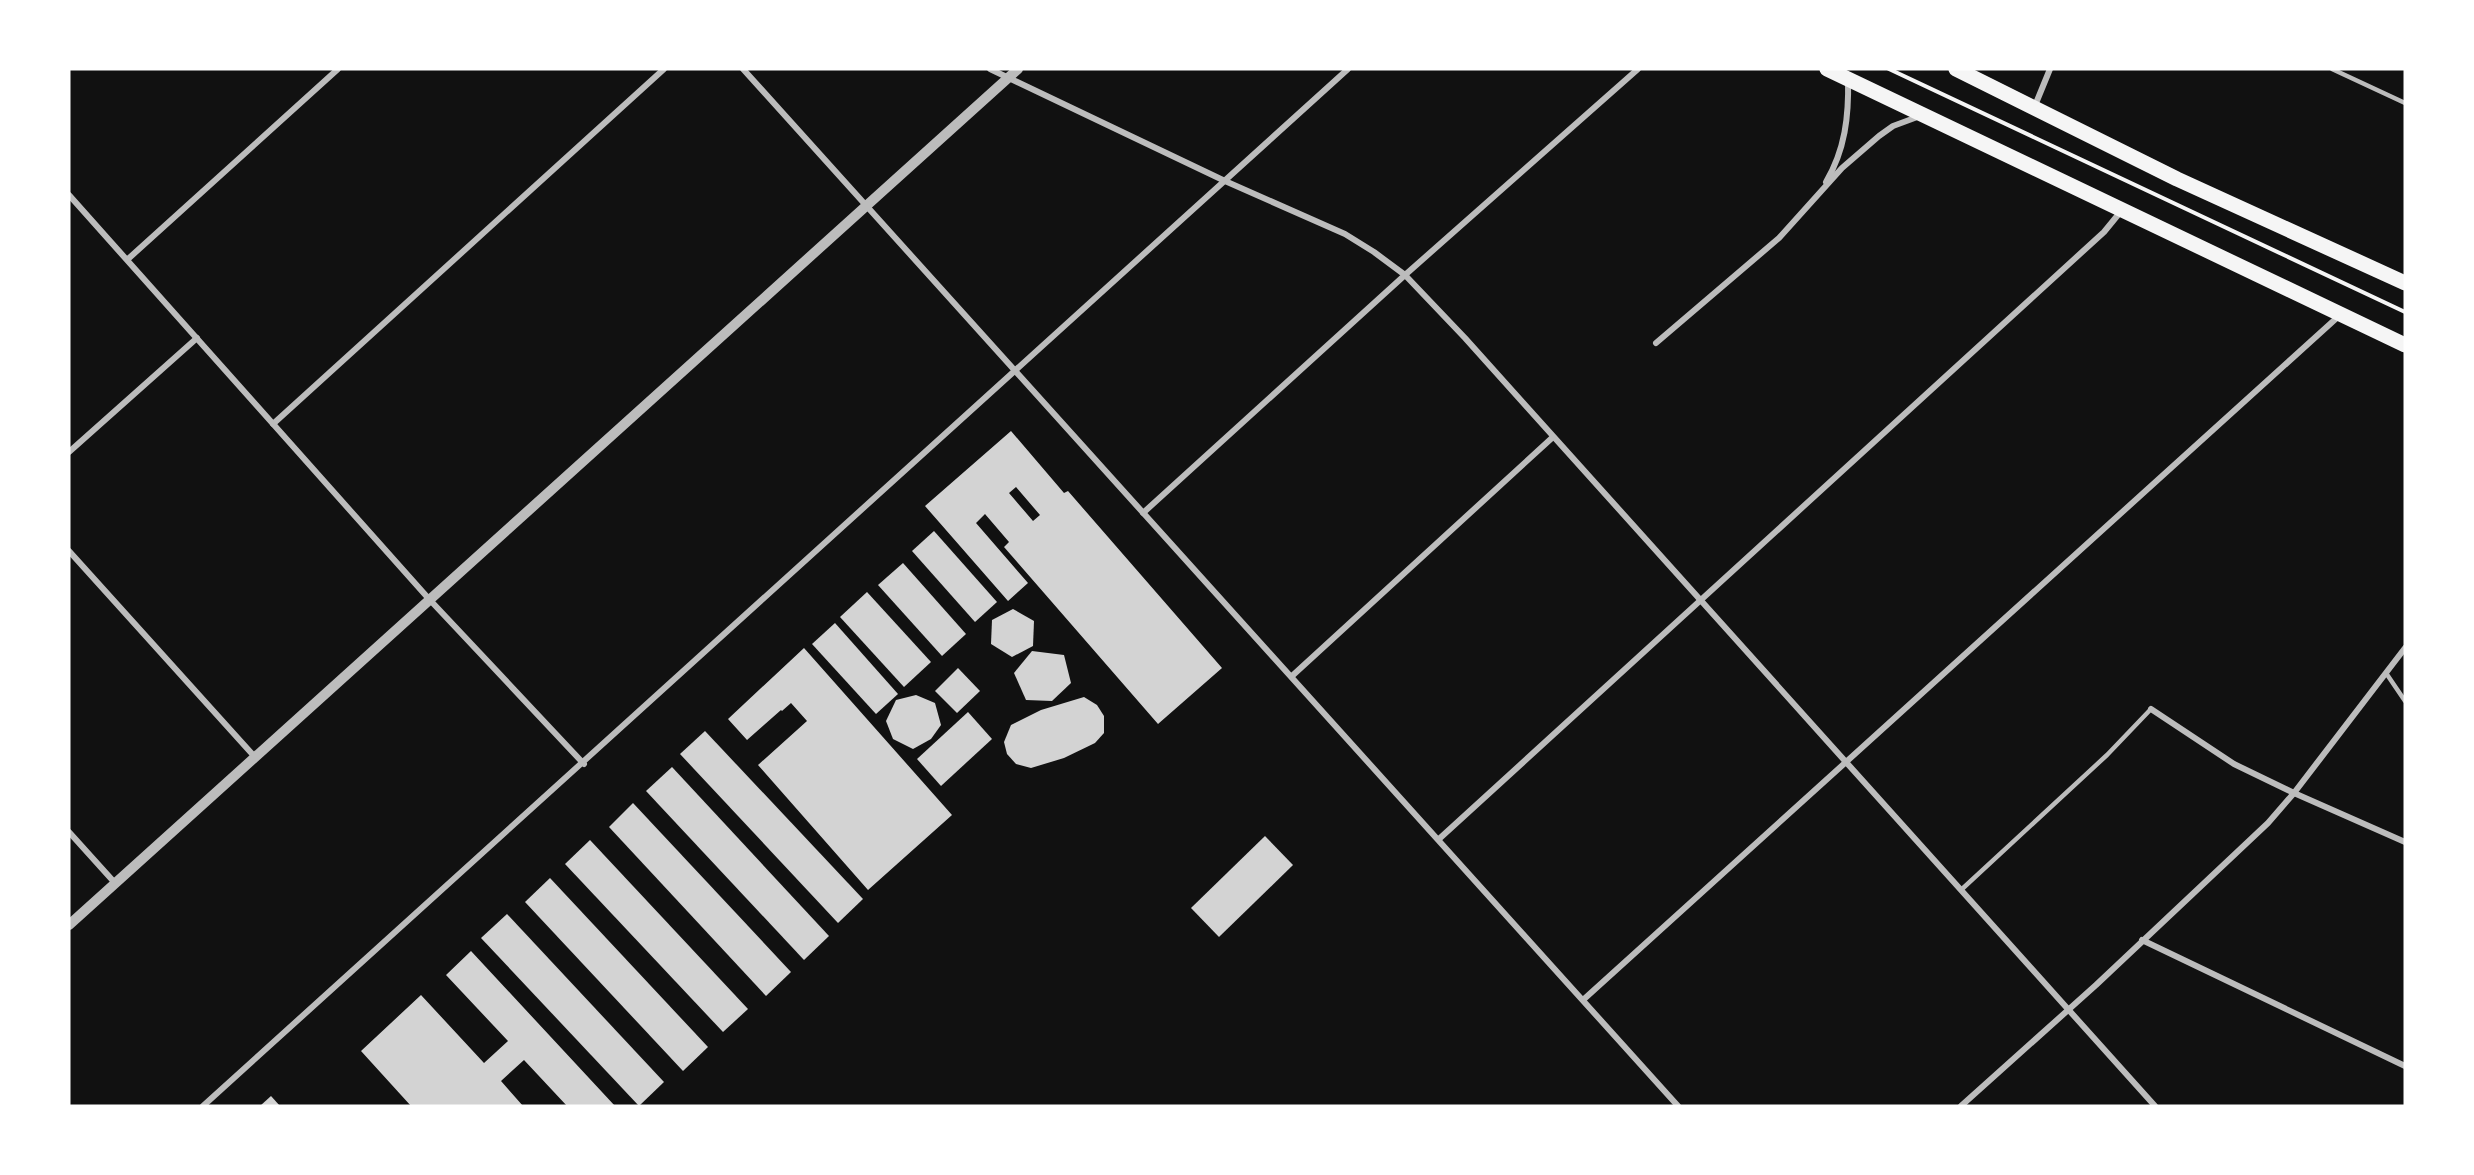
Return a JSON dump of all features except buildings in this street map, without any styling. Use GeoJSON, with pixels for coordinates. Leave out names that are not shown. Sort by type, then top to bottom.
{"type":"FeatureCollection","features":[{"type":"Feature","properties":{"kind":"main road"},"geometry":{"type":"LineString","coordinates":[[1827,69],[2405,345]]}},
{"type":"Feature","properties":{"kind":"main road"},"geometry":{"type":"LineString","coordinates":[[1956,69],[2177,179],[2403,283]]}},
{"type":"Feature","properties":{"kind":"street"},"geometry":{"type":"LineString","coordinates":[[128,259],[338,69]]}},
{"type":"Feature","properties":{"kind":"street"},"geometry":{"type":"LineString","coordinates":[[273,424],[664,69]]}},
{"type":"Feature","properties":{"kind":"street"},"geometry":{"type":"LineString","coordinates":[[743,69],[1678,1106]]}},
{"type":"Feature","properties":{"kind":"street"},"geometry":{"type":"LineString","coordinates":[[990,69],[1225,181],[1345,234],[1405,275],[1847,762],[2155,1106]]}},
{"type":"Feature","properties":{"kind":"street"},"geometry":{"type":"LineString","coordinates":[[69,924],[1018,69]]}},
{"type":"Feature","properties":{"kind":"street"},"geometry":{"type":"LineString","coordinates":[[203,1106],[584,764],[1348,69]]}},
{"type":"Feature","properties":{"kind":"street"},"geometry":{"type":"LineString","coordinates":[[1143,513],[1405,275],[1638,69]]}},
{"type":"Feature","properties":{"kind":"street"},"geometry":{"type":"LineString","coordinates":[[2034,108],[2050,69]]}},
{"type":"Feature","properties":{"kind":"street"},"geometry":{"type":"LineString","coordinates":[[1821,190],[1839,156],[1845,137],[1849,104],[1848,79]]}},
{"type":"Feature","properties":{"kind":"street"},"geometry":{"type":"LineString","coordinates":[[1656,343],[1779,238],[1821,190],[1879,136],[1893,126],[1924,115]]}},
{"type":"Feature","properties":{"kind":"street"},"geometry":{"type":"LineString","coordinates":[[69,195],[429,599],[584,764]]}},
{"type":"Feature","properties":{"kind":"street"},"geometry":{"type":"LineString","coordinates":[[1439,839],[2104,232],[2122,210]]}},
{"type":"Feature","properties":{"kind":"street"},"geometry":{"type":"LineString","coordinates":[[1583,1000],[2340,315]]}},
{"type":"Feature","properties":{"kind":"street"},"geometry":{"type":"LineString","coordinates":[[69,452],[197,338]]}},
{"type":"Feature","properties":{"kind":"street"},"geometry":{"type":"LineString","coordinates":[[1292,676],[1553,437]]}},
{"type":"Feature","properties":{"kind":"street"},"geometry":{"type":"LineString","coordinates":[[69,551],[254,756]]}},
{"type":"Feature","properties":{"kind":"street"},"geometry":{"type":"LineString","coordinates":[[1961,1106],[2268,823],[2294,793],[2405,648]]}},
{"type":"Feature","properties":{"kind":"street"},"geometry":{"type":"LineString","coordinates":[[2151,709],[2234,764],[2405,842]]}},
{"type":"Feature","properties":{"kind":"street"},"geometry":{"type":"LineString","coordinates":[[69,832],[115,883]]}},
{"type":"Feature","properties":{"kind":"street"},"geometry":{"type":"LineString","coordinates":[[2142,940],[2405,1066]]}},
{"type":"Feature","properties":{"kind":"lane"},"geometry":{"type":"LineString","coordinates":[[2332,69],[2405,103]]}},
{"type":"Feature","properties":{"kind":"lane"},"geometry":{"type":"LineString","coordinates":[[2386,673],[2405,700]]}},
{"type":"Feature","properties":{"kind":"lane"},"geometry":{"type":"LineString","coordinates":[[1961,890],[2107,754],[2151,709]]}},
{"type":"Feature","properties":{"kind":"path"},"geometry":{"type":"LineString","coordinates":[[1889,69],[2405,312]]}}]}
